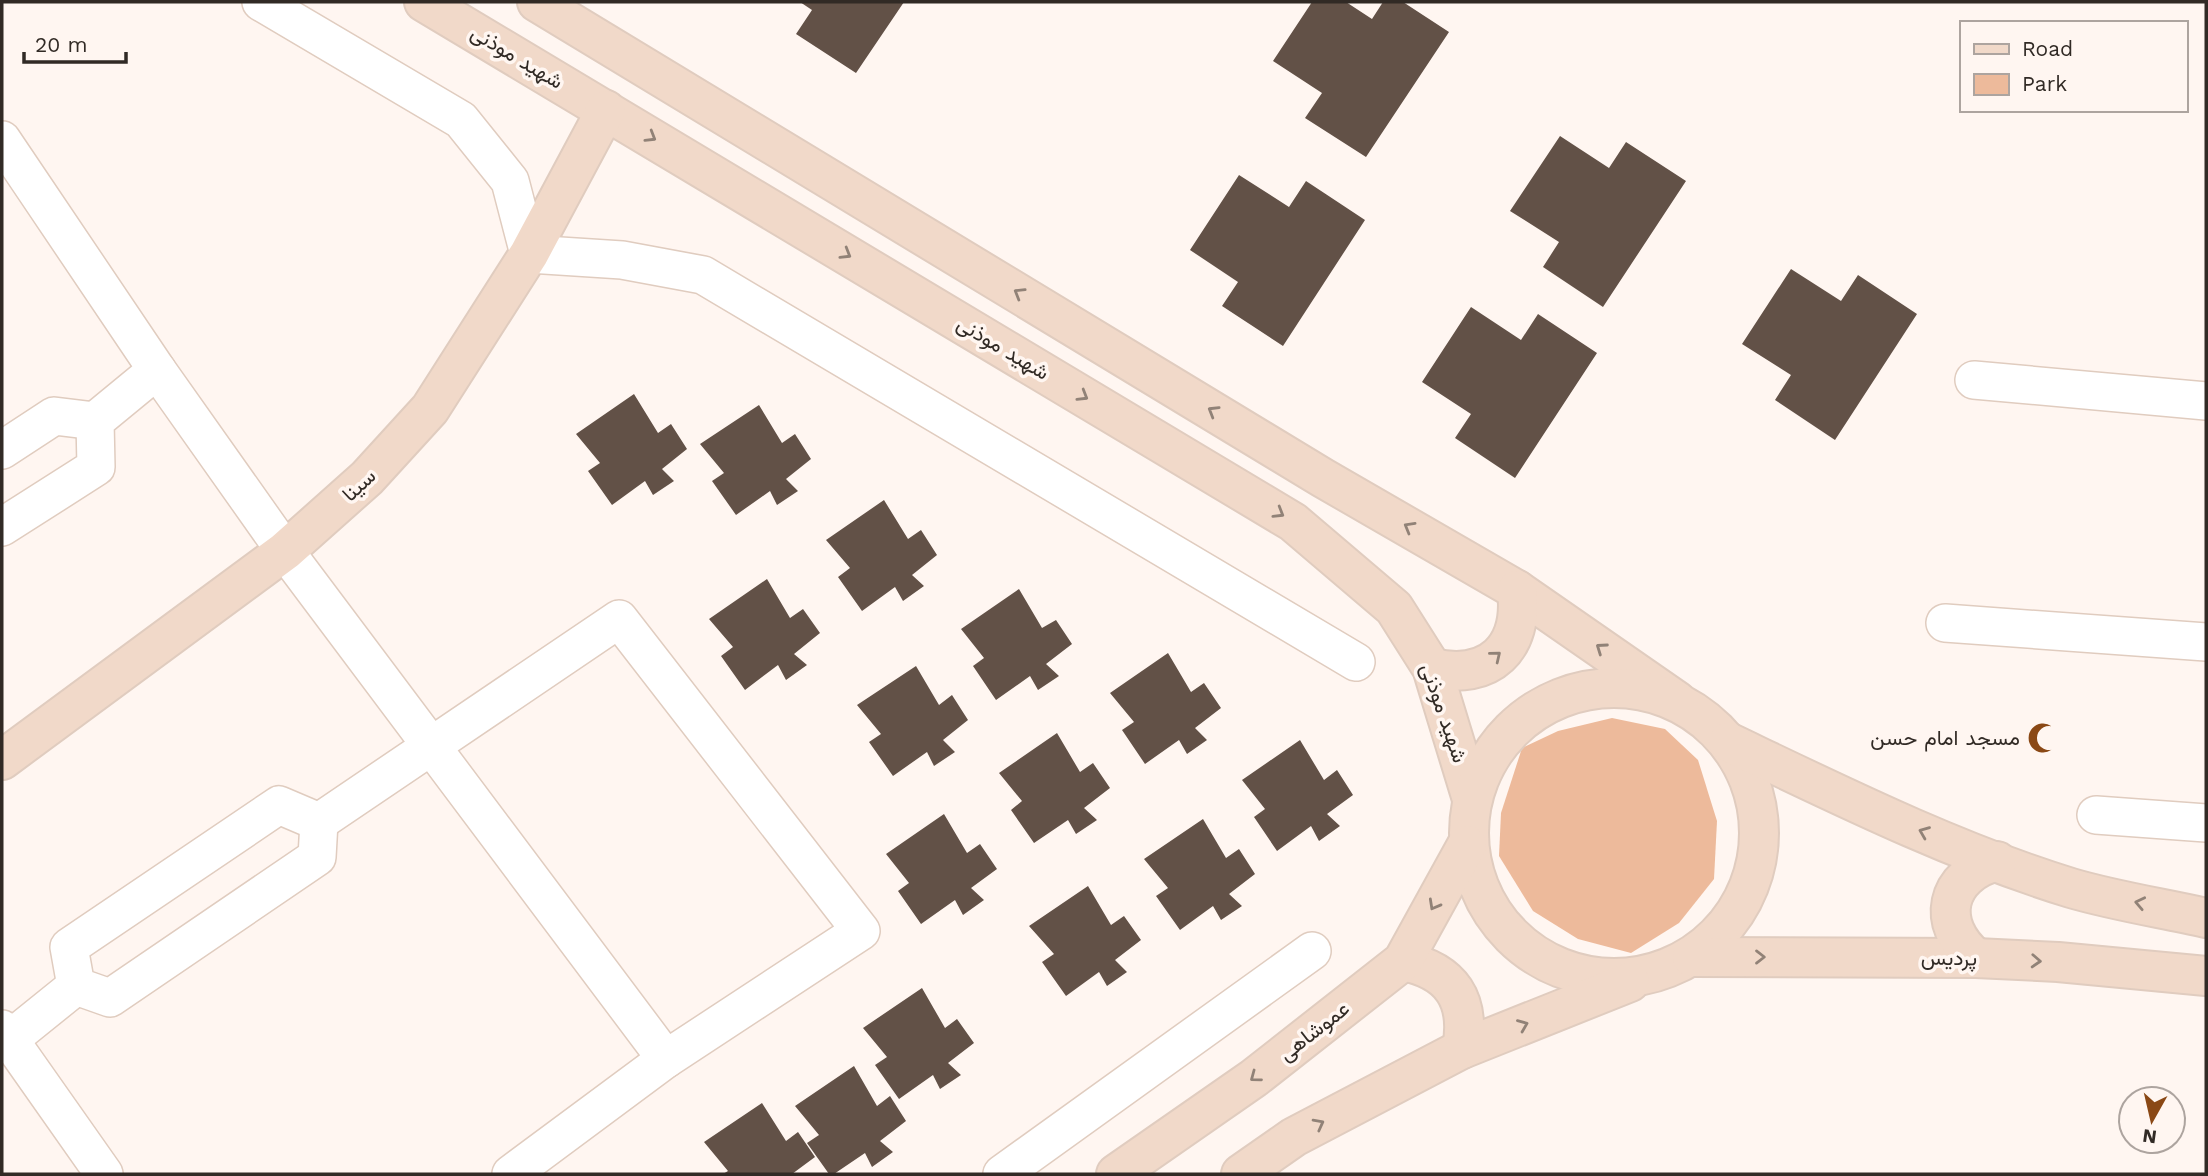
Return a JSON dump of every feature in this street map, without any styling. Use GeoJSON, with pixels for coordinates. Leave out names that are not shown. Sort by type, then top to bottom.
{"type":"FeatureCollection","features":[{"type":"Feature","properties":{"kind":"main road","name":"شهید موذنی"},"geometry":{"type":"LineString","coordinates":[[424,2],[1293,522],[1394,608],[1432,668],[1471,796]]}},
{"type":"Feature","properties":{"kind":"main road"},"geometry":{"type":"LineString","coordinates":[[537,2],[1323,478],[1517,590],[1705,719],[1728,742],[1752,785],[1760,834],[1752,881],[1729,925],[1692,957],[1462,1049],[1294,1137],[1241,1174]]}},
{"type":"Feature","properties":{"kind":"main road","name":"سینا"},"geometry":{"type":"LineString","coordinates":[[2,760],[285,551],[367,478],[430,409],[529,254],[607,110]]}},
{"type":"Feature","properties":{"kind":"main road"},"geometry":{"type":"LineString","coordinates":[[1432,668],[1452,672],[1472,670],[1491,662],[1506,648],[1516,630],[1519,610],[1517,590]]}},
{"type":"Feature","properties":{"kind":"main road"},"geometry":{"type":"LineString","coordinates":[[1645,976],[1595,978],[1548,964],[1508,935],[1480,894],[1467,845],[1471,796],[1488,756],[1516,724],[1552,700],[1593,688],[1636,688],[1677,701]]}},
{"type":"Feature","properties":{"kind":"main road"},"geometry":{"type":"LineString","coordinates":[[1728,742],[1869,809],[1997,861],[2072,888],[2206,918]]}},
{"type":"Feature","properties":{"kind":"main road","name":"عموشاهی"},"geometry":{"type":"LineString","coordinates":[[1116,1174],[1254,1078],[1403,961],[1467,845]]}},
{"type":"Feature","properties":{"kind":"main road"},"geometry":{"type":"LineString","coordinates":[[1976,958],[1963,947],[1955,934],[1950,918],[1951,902],[1957,887],[1967,874],[1981,865],[1997,861]]}},
{"type":"Feature","properties":{"kind":"main road","name":"پردیس"},"geometry":{"type":"LineString","coordinates":[[1692,957],[1976,958],[2058,962],[2206,976]]}},
{"type":"Feature","properties":{"kind":"main road"},"geometry":{"type":"LineString","coordinates":[[1403,961],[1423,965],[1441,975],[1455,990],[1464,1009],[1466,1029],[1462,1049]]}},
{"type":"Feature","properties":{"kind":"street"},"geometry":{"type":"LineString","coordinates":[[261,2],[461,120],[510,181],[529,254],[622,260],[703,275],[1356,662]]}},
{"type":"Feature","properties":{"kind":"street"},"geometry":{"type":"LineString","coordinates":[[2,139],[157,370],[285,551],[666,1059]]}},
{"type":"Feature","properties":{"kind":"street"},"geometry":{"type":"LineString","coordinates":[[2,450],[54,416],[95,421],[157,370]]}},
{"type":"Feature","properties":{"kind":"street"},"geometry":{"type":"LineString","coordinates":[[1974,380],[2206,401]]}},
{"type":"Feature","properties":{"kind":"street"},"geometry":{"type":"LineString","coordinates":[[2,527],[96,467],[95,421]]}},
{"type":"Feature","properties":{"kind":"street"},"geometry":{"type":"LineString","coordinates":[[319,822],[619,619],[861,931],[666,1059],[511,1174]]}},
{"type":"Feature","properties":{"kind":"street"},"geometry":{"type":"LineString","coordinates":[[1945,623],[2206,642]]}},
{"type":"Feature","properties":{"kind":"street"},"geometry":{"type":"LineString","coordinates":[[76,986],[69,947],[279,805],[319,822]]}},
{"type":"Feature","properties":{"kind":"street"},"geometry":{"type":"LineString","coordinates":[[2096,815],[2206,822]]}},
{"type":"Feature","properties":{"kind":"street"},"geometry":{"type":"LineString","coordinates":[[76,986],[110,998],[317,857],[319,822]]}},
{"type":"Feature","properties":{"kind":"street"},"geometry":{"type":"LineString","coordinates":[[1002,1174],[1312,951]]}},
{"type":"Feature","properties":{"kind":"street"},"geometry":{"type":"LineString","coordinates":[[76,986],[5,1035],[104,1174]]}},
{"type":"Feature","properties":{"kind":"green space"},"geometry":{"type":"Polygon","coordinates":[[[1612,718],[1665,729],[1698,760],[1717,821],[1714,879],[1679,923],[1631,953],[1578,939],[1533,911],[1499,856],[1501,813],[1522,748],[1558,731],[1612,718]]]}},
{"type":"Feature","properties":{"kind":"building"},"geometry":{"type":"Polygon","coordinates":[[[800,2],[904,2],[856,73],[796,34],[812,10],[800,2]]]}},
{"type":"Feature","properties":{"kind":"building"},"geometry":{"type":"Polygon","coordinates":[[[1312,2],[1346,2],[1372,19],[1383,2],[1403,2],[1449,32],[1366,157],[1305,118],[1322,93],[1273,61],[1312,2]]]}},
{"type":"Feature","properties":{"kind":"building"},"geometry":{"type":"Polygon","coordinates":[[[1560,136],[1609,168],[1626,142],[1686,181],[1603,307],[1543,267],[1559,242],[1510,211],[1560,136]]]}},
{"type":"Feature","properties":{"kind":"building"},"geometry":{"type":"Polygon","coordinates":[[[1239,175],[1289,207],[1306,181],[1365,220],[1283,346],[1222,306],[1238,282],[1190,250],[1239,175]]]}},
{"type":"Feature","properties":{"kind":"building"},"geometry":{"type":"Polygon","coordinates":[[[1791,269],[1841,301],[1858,275],[1917,314],[1835,440],[1775,400],[1791,375],[1742,344],[1791,269]]]}},
{"type":"Feature","properties":{"kind":"building"},"geometry":{"type":"Polygon","coordinates":[[[1471,307],[1521,340],[1538,314],[1597,353],[1515,478],[1455,438],[1471,414],[1422,382],[1471,307]]]}},
{"type":"Feature","properties":{"kind":"building"},"geometry":{"type":"Polygon","coordinates":[[[634,394],[658,433],[671,424],[687,449],[662,469],[674,481],[653,495],[645,481],[612,505],[588,471],[600,463],[576,434],[634,394]]]}},
{"type":"Feature","properties":{"kind":"building"},"geometry":{"type":"Polygon","coordinates":[[[759,405],[782,443],[795,434],[811,459],[786,479],[798,491],[777,505],[770,491],[736,515],[712,481],[724,473],[700,444],[759,405]]]}},
{"type":"Feature","properties":{"kind":"building"},"geometry":{"type":"Polygon","coordinates":[[[884,500],[908,539],[921,530],[937,555],[912,575],[924,586],[903,601],[895,587],[862,611],[838,577],[850,568],[826,540],[884,500]]]}},
{"type":"Feature","properties":{"kind":"building"},"geometry":{"type":"Polygon","coordinates":[[[767,579],[790,618],[803,609],[820,633],[794,654],[807,665],[786,680],[778,665],[745,690],[721,656],[733,647],[709,619],[767,579]]]}},
{"type":"Feature","properties":{"kind":"building"},"geometry":{"type":"Polygon","coordinates":[[[1019,589],[1042,628],[1056,620],[1072,644],[1046,664],[1059,676],[1038,690],[1030,676],[996,700],[973,666],[984,658],[961,629],[1019,589]]]}},
{"type":"Feature","properties":{"kind":"building"},"geometry":{"type":"Polygon","coordinates":[[[1168,653],[1191,692],[1204,683],[1221,708],[1195,728],[1207,740],[1187,754],[1179,740],[1145,764],[1122,730],[1134,722],[1110,693],[1168,653]]]}},
{"type":"Feature","properties":{"kind":"building"},"geometry":{"type":"Polygon","coordinates":[[[916,666],[939,705],[952,695],[968,720],[943,740],[955,752],[934,766],[927,752],[893,776],[869,742],[881,734],[857,705],[916,666]]]}},
{"type":"Feature","properties":{"kind":"building"},"geometry":{"type":"Polygon","coordinates":[[[1057,733],[1080,772],[1093,763],[1110,788],[1084,808],[1097,820],[1076,834],[1068,820],[1034,843],[1011,810],[1022,801],[999,773],[1057,733]]]}},
{"type":"Feature","properties":{"kind":"building"},"geometry":{"type":"Polygon","coordinates":[[[1300,740],[1324,780],[1337,770],[1353,795],[1327,814],[1340,826],[1319,841],[1311,826],[1277,851],[1254,817],[1265,809],[1242,780],[1300,740]]]}},
{"type":"Feature","properties":{"kind":"building"},"geometry":{"type":"Polygon","coordinates":[[[944,814],[967,853],[980,844],[997,869],[971,888],[984,900],[963,915],[955,900],[921,924],[898,891],[909,883],[886,854],[944,814]]]}},
{"type":"Feature","properties":{"kind":"building"},"geometry":{"type":"Polygon","coordinates":[[[1203,819],[1226,858],[1239,849],[1255,874],[1229,894],[1242,906],[1221,920],[1213,906],[1180,930],[1156,896],[1168,888],[1144,859],[1203,819]]]}},
{"type":"Feature","properties":{"kind":"building"},"geometry":{"type":"Polygon","coordinates":[[[1088,886],[1111,925],[1124,916],[1141,940],[1115,960],[1127,972],[1107,986],[1099,972],[1066,996],[1042,962],[1054,954],[1029,926],[1088,886]]]}},
{"type":"Feature","properties":{"kind":"building"},"geometry":{"type":"Polygon","coordinates":[[[922,988],[945,1028],[957,1019],[974,1043],[948,1063],[961,1075],[940,1089],[933,1075],[899,1099],[875,1065],[887,1057],[863,1028],[922,988]]]}},
{"type":"Feature","properties":{"kind":"building"},"geometry":{"type":"Polygon","coordinates":[[[854,1066],[877,1106],[890,1096],[906,1121],[880,1141],[893,1152],[872,1167],[865,1153],[834,1174],[829,1174],[807,1143],[819,1135],[795,1106],[854,1066]]]}},
{"type":"Feature","properties":{"kind":"building"},"geometry":{"type":"Polygon","coordinates":[[[762,1103],[786,1141],[798,1132],[815,1157],[792,1174],[723,1174],[728,1171],[704,1142],[762,1103]]]}},
{"type":"Feature","properties":{"kind":"place","name":"مسجد امام حسن"},"geometry":{"type":"Point","coordinates":[2043,738]}}]}
